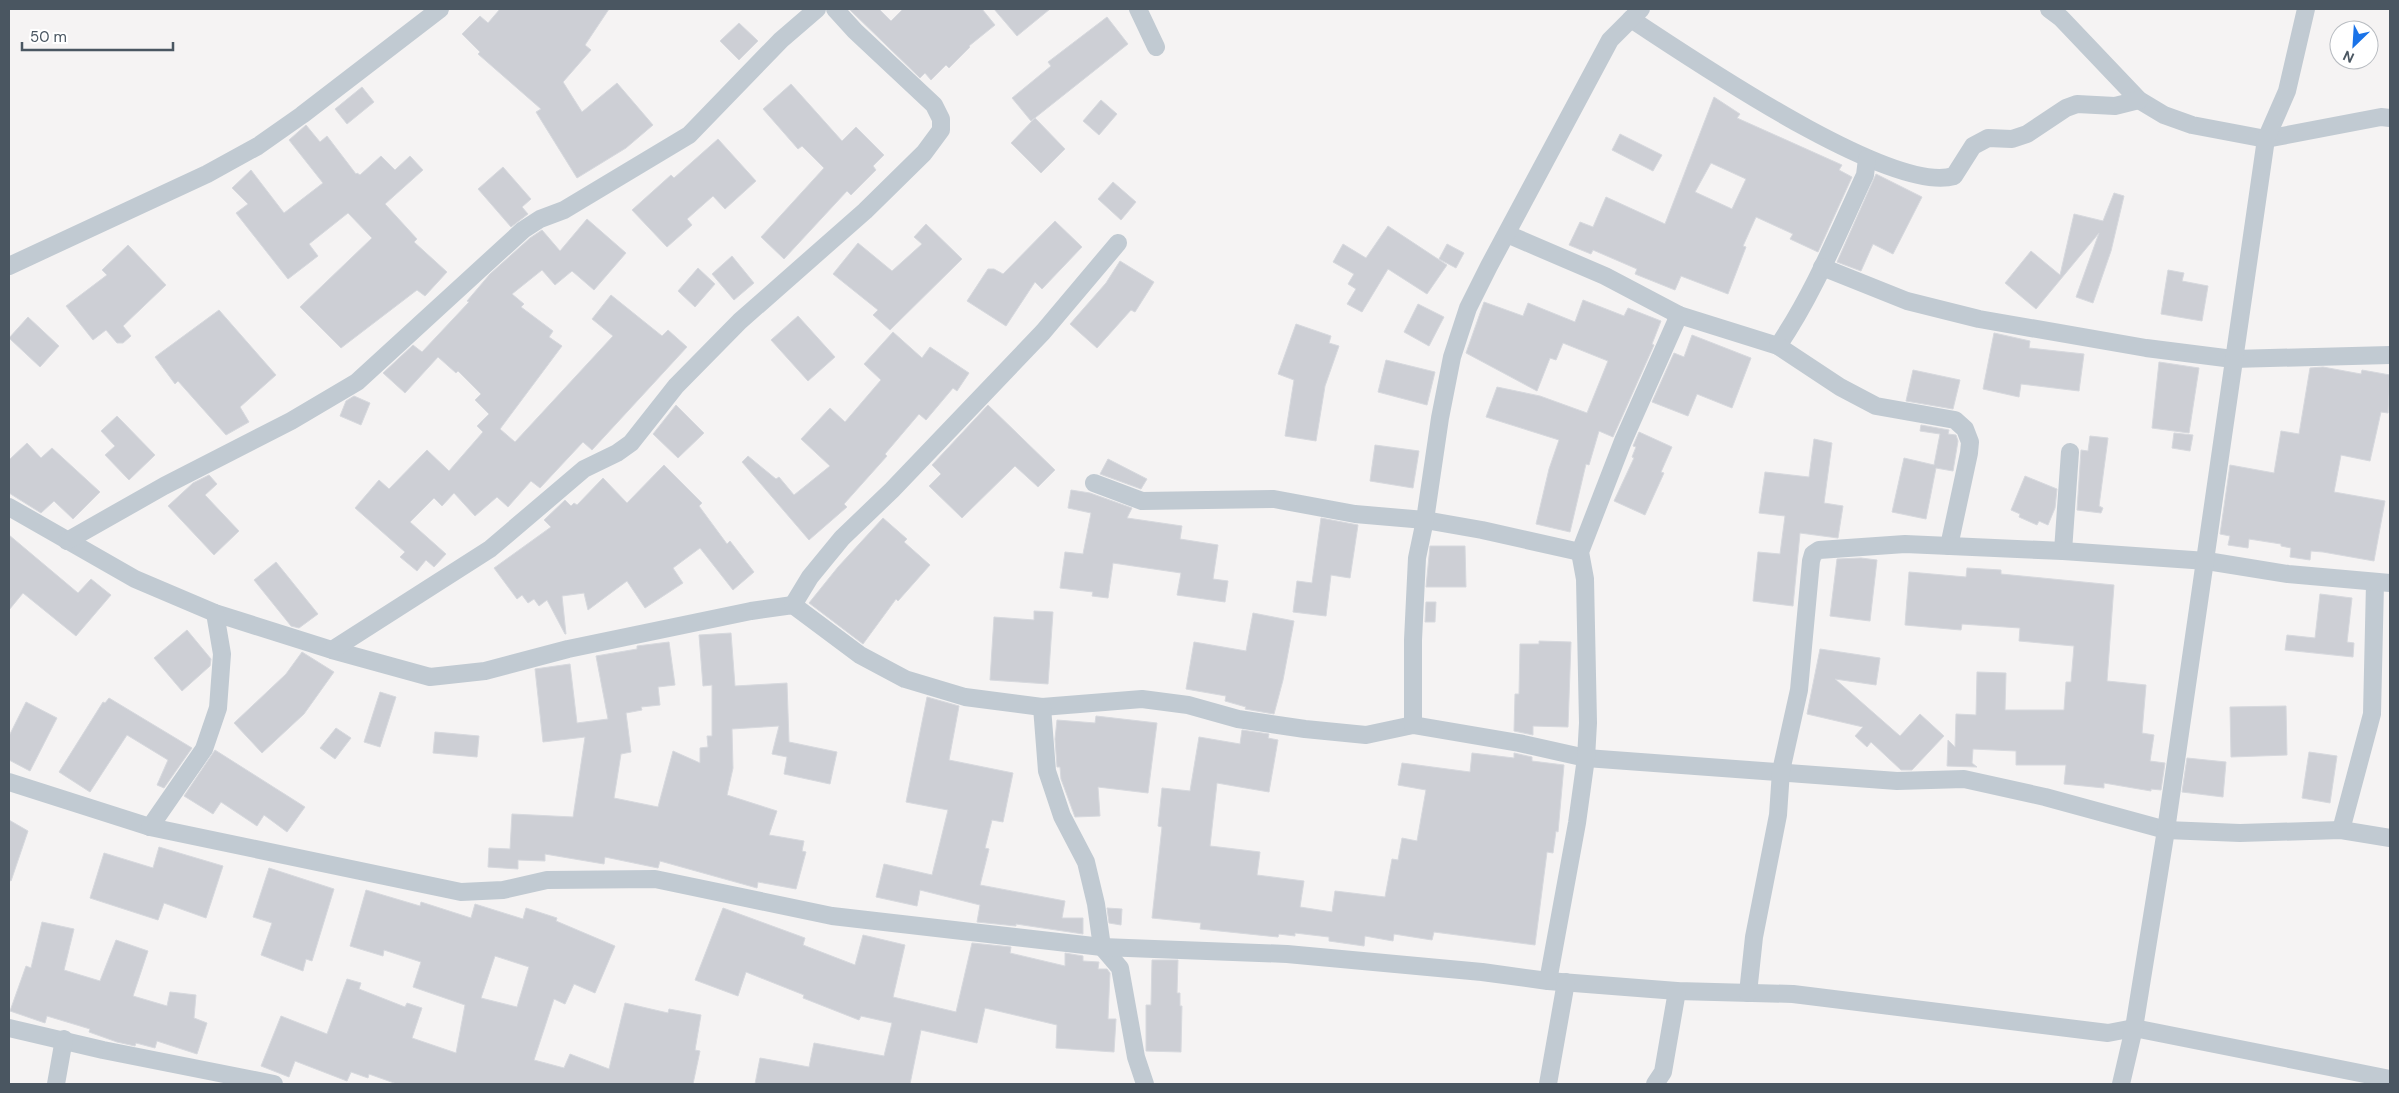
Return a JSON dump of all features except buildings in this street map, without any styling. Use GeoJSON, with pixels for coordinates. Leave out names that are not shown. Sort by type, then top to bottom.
{"type":"FeatureCollection","features":[{"type":"Feature","properties":{"kind":"street"},"geometry":{"type":"LineString","coordinates":[[9,266],[206,174],[258,146],[302,115],[440,9]]}},
{"type":"Feature","properties":{"kind":"street"},"geometry":{"type":"LineString","coordinates":[[67,542],[164,486],[291,421],[357,382],[523,230],[540,219],[564,210],[689,135],[781,40],[817,9]]}},
{"type":"Feature","properties":{"kind":"street"},"geometry":{"type":"LineString","coordinates":[[332,650],[490,549],[584,469],[617,454],[631,443],[676,386],[740,321],[865,211],[924,152],[941,130],[941,119],[934,105],[855,31],[835,9]]}},
{"type":"Feature","properties":{"kind":"street"},"geometry":{"type":"LineString","coordinates":[[1138,9],[1156,47]]}},
{"type":"Feature","properties":{"kind":"street"},"geometry":{"type":"LineString","coordinates":[[2049,9],[2061,18],[2139,100],[2164,115],[2192,125],[2266,139],[2381,117],[2390,118]]}},
{"type":"Feature","properties":{"kind":"street"},"geometry":{"type":"LineString","coordinates":[[2121,1084],[2134,1028],[2166,830],[2266,139],[2286,92],[2306,9]]}},
{"type":"Feature","properties":{"kind":"street"},"geometry":{"type":"LineString","coordinates":[[1413,725],[1413,640],[1417,558],[1452,358],[1468,308],[1610,40],[1636,14],[1755,98],[1867,159],[1904,173],[1945,179],[1954,176],[1973,146],[1988,138],[2012,139],[2027,134],[2066,108],[2077,104],[2114,106],[2139,100]]}},
{"type":"Feature","properties":{"kind":"street"},"geometry":{"type":"LineString","coordinates":[[1778,346],[1799,315],[1822,267],[1865,175],[1867,159]]}},
{"type":"Feature","properties":{"kind":"street"},"geometry":{"type":"LineString","coordinates":[[1507,234],[1605,276],[1679,315],[1778,346],[1840,387],[1876,406],[1954,420],[1965,429],[1970,442],[1949,546]]}},
{"type":"Feature","properties":{"kind":"street"},"geometry":{"type":"LineString","coordinates":[[793,605],[810,576],[842,538],[892,490],[1043,332],[1118,243]]}},
{"type":"Feature","properties":{"kind":"street"},"geometry":{"type":"LineString","coordinates":[[1822,267],[1907,301],[1979,319],[2146,348],[2233,359],[2390,355]]}},
{"type":"Feature","properties":{"kind":"street"},"geometry":{"type":"LineString","coordinates":[[1548,981],[1577,823],[1586,758],[1588,723],[1585,579],[1580,552],[1623,441],[1679,315]]}},
{"type":"Feature","properties":{"kind":"street"},"geometry":{"type":"LineString","coordinates":[[2064,551],[2070,452]]}},
{"type":"Feature","properties":{"kind":"street"},"geometry":{"type":"LineString","coordinates":[[1094,483],[1142,501],[1274,499],[1355,514],[1425,520],[1482,530],[1580,552]]}},
{"type":"Feature","properties":{"kind":"street"},"geometry":{"type":"LineString","coordinates":[[9,508],[135,579],[215,613],[332,650],[430,677],[485,671],[577,647],[751,611],[793,605],[860,654],[905,679],[965,697],[1042,707],[1142,699],[1188,704],[1238,718],[1314,730],[1366,735],[1413,725],[1519,743],[1586,758],[1704,768],[1781,771],[1897,782],[1964,779],[2045,797],[2166,830],[2240,833],[2342,830],[2390,838]]}},
{"type":"Feature","properties":{"kind":"street"},"geometry":{"type":"LineString","coordinates":[[1748,993],[1754,937],[1778,815],[1781,771],[1799,690],[1811,561],[1813,554],[1819,550],[1854,546],[1905,544],[2064,551],[2206,561],[2288,574],[2383,583],[2372,714],[2342,830]]}},
{"type":"Feature","properties":{"kind":"street"},"geometry":{"type":"LineString","coordinates":[[150,827],[204,749],[218,708],[222,654],[215,613]]}},
{"type":"Feature","properties":{"kind":"street"},"geometry":{"type":"LineString","coordinates":[[1042,707],[1047,771],[1062,816],[1086,862],[1096,904],[1102,947],[1120,968],[1136,1057],[1145,1084]]}},
{"type":"Feature","properties":{"kind":"street"},"geometry":{"type":"LineString","coordinates":[[9,782],[150,827],[461,892],[503,890],[547,880],[655,879],[832,916],[1102,947],[1288,954],[1482,972],[1548,981],[1677,991],[1793,994],[2108,1033],[2134,1028],[2390,1078]]}},
{"type":"Feature","properties":{"kind":"street"},"geometry":{"type":"LineString","coordinates":[[1548,1084],[1566,982]]}},
{"type":"Feature","properties":{"kind":"street"},"geometry":{"type":"LineString","coordinates":[[1655,1084],[1664,1072],[1677,991]]}},
{"type":"Feature","properties":{"kind":"street"},"geometry":{"type":"LineString","coordinates":[[9,1028],[64,1039],[103,1050],[274,1084]]}},
{"type":"Feature","properties":{"kind":"street"},"geometry":{"type":"LineString","coordinates":[[56,1084],[64,1039]]}}]}
